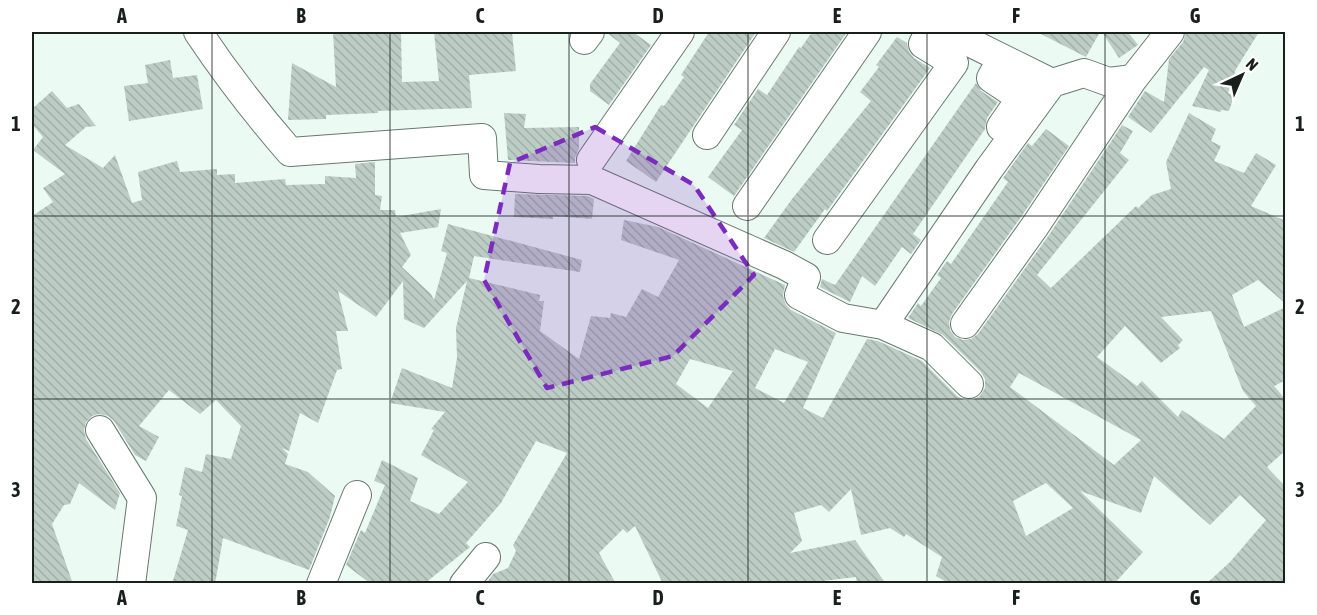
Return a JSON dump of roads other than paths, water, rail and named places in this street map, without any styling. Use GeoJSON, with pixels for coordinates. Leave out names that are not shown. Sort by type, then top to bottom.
{"type":"FeatureCollection","features":[{"type":"Feature","properties":{"kind":"street"},"geometry":{"type":"LineString","coordinates":[[198,32],[257,114],[290,152],[482,138],[484,175],[592,180],[792,269],[806,277],[799,295],[843,318],[883,325],[932,347],[969,384]]}},
{"type":"Feature","properties":{"kind":"street"},"geometry":{"type":"LineString","coordinates":[[591,160],[680,32]]}},
{"type":"Feature","properties":{"kind":"street"},"geometry":{"type":"LineString","coordinates":[[707,135],[776,32]]}},
{"type":"Feature","properties":{"kind":"street"},"geometry":{"type":"LineString","coordinates":[[747,206],[867,32]]}},
{"type":"Feature","properties":{"kind":"street"},"geometry":{"type":"LineString","coordinates":[[827,240],[954,63],[923,44],[929,32]]}},
{"type":"Feature","properties":{"kind":"street"},"geometry":{"type":"LineString","coordinates":[[949,32],[1052,83]]}},
{"type":"Feature","properties":{"kind":"street"},"geometry":{"type":"LineString","coordinates":[[965,324],[1035,226],[1133,79],[1170,32]]}},
{"type":"Feature","properties":{"kind":"street"},"geometry":{"type":"LineString","coordinates":[[896,280],[1021,98],[991,78],[1002,58]]}},
{"type":"Feature","properties":{"kind":"street"},"geometry":{"type":"LineString","coordinates":[[883,325],[989,168],[1052,83],[1084,73],[1109,82],[1133,79]]}},
{"type":"Feature","properties":{"kind":"street"},"geometry":{"type":"LineString","coordinates":[[100,430],[142,498],[132,584]]}},
{"type":"Feature","properties":{"kind":"street"},"geometry":{"type":"LineString","coordinates":[[321,584],[357,495]]}},
{"type":"Feature","properties":{"kind":"street"},"geometry":{"type":"LineString","coordinates":[[464,584],[486,557]]}}]}
